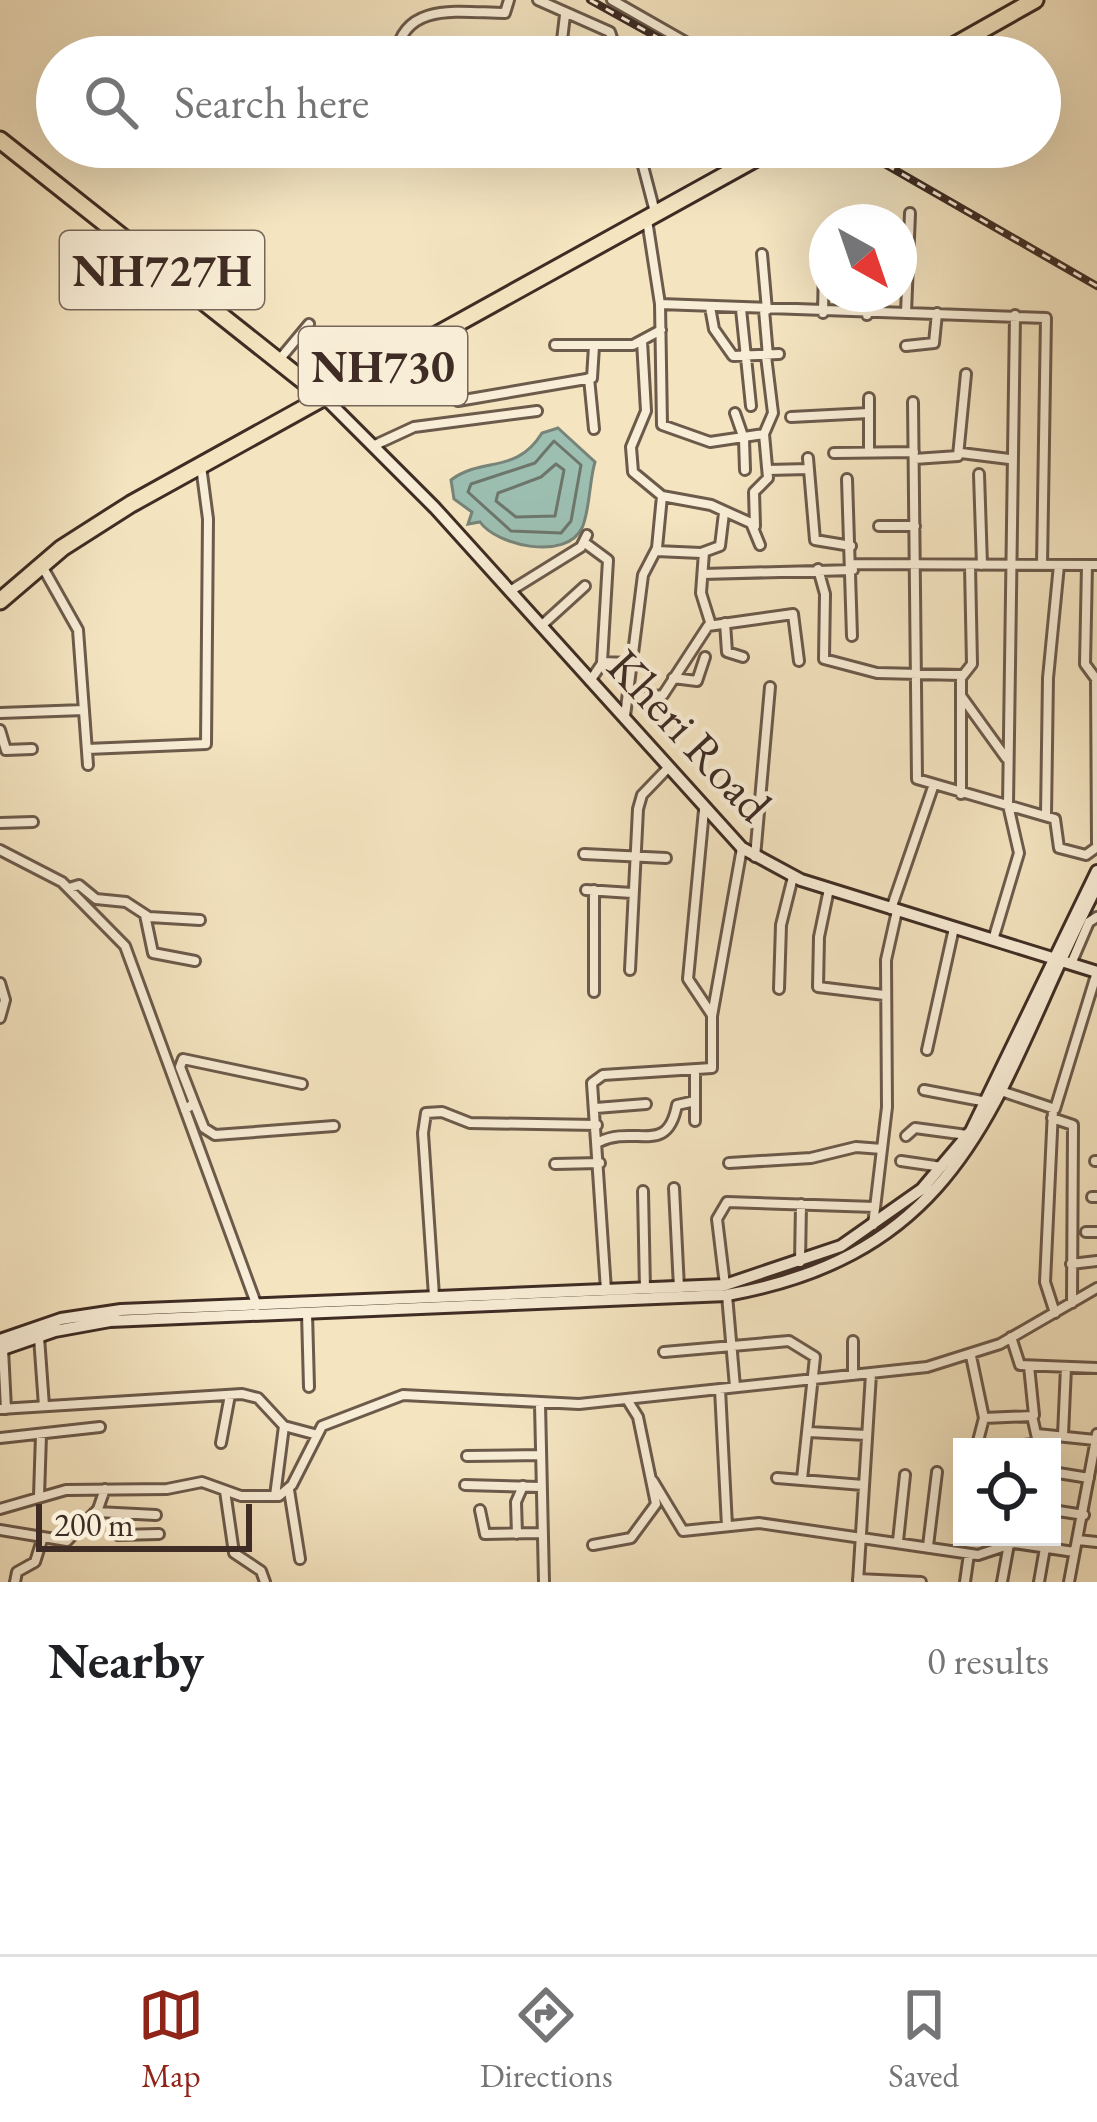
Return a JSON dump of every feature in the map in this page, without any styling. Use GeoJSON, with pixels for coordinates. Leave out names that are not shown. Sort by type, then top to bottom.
{"type":"FeatureCollection","features":[{"type":"Feature","properties":{"kind":"highway"},"geometry":{"type":"LineString","coordinates":[[971,36],[1035,0]]}},
{"type":"Feature","properties":{"kind":"highway","name":"NH727H"},"geometry":{"type":"LineString","coordinates":[[0,140],[325,398]]}},
{"type":"Feature","properties":{"kind":"highway","name":"NH730"},"geometry":{"type":"LineString","coordinates":[[0,601],[41,565],[201,466],[738,168]]}},
{"type":"Feature","properties":{"kind":"street"},"geometry":{"type":"LineString","coordinates":[[401,36],[415,20],[456,11],[505,13],[509,0]]}},
{"type":"Feature","properties":{"kind":"street"},"geometry":{"type":"LineString","coordinates":[[538,0],[611,36]]}},
{"type":"Feature","properties":{"kind":"street"},"geometry":{"type":"LineString","coordinates":[[612,0],[675,36]]}},
{"type":"Feature","properties":{"kind":"street"},"geometry":{"type":"LineString","coordinates":[[562,36],[565,15]]}},
{"type":"Feature","properties":{"kind":"street"},"geometry":{"type":"LineString","coordinates":[[642,168],[660,304],[662,425],[710,442],[764,434]]}},
{"type":"Feature","properties":{"kind":"street"},"geometry":{"type":"LineString","coordinates":[[760,545],[754,526],[754,492],[767,482],[764,434],[773,413],[762,254]]}},
{"type":"Feature","properties":{"kind":"street"},"geometry":{"type":"LineString","coordinates":[[660,304],[867,315],[1041,316],[1049,323],[1042,566]]}},
{"type":"Feature","properties":{"kind":"street"},"geometry":{"type":"LineString","coordinates":[[710,308],[712,326],[733,356],[771,355]]}},
{"type":"Feature","properties":{"kind":"street"},"geometry":{"type":"LineString","coordinates":[[741,309],[752,406]]}},
{"type":"Feature","properties":{"kind":"street"},"geometry":{"type":"LineString","coordinates":[[906,346],[934,343],[938,313]]}},
{"type":"Feature","properties":{"kind":"street"},"geometry":{"type":"LineString","coordinates":[[993,940],[1019,853],[1008,805],[1007,759],[1015,315]]}},
{"type":"Feature","properties":{"kind":"street"},"geometry":{"type":"LineString","coordinates":[[278,361],[310,324]]}},
{"type":"Feature","properties":{"kind":"street"},"geometry":{"type":"LineString","coordinates":[[446,330],[455,401],[589,378],[596,371],[594,346]]}},
{"type":"Feature","properties":{"kind":"street"},"geometry":{"type":"LineString","coordinates":[[555,345],[642,341],[661,330]]}},
{"type":"Feature","properties":{"kind":"street"},"geometry":{"type":"LineString","coordinates":[[642,341],[646,411],[632,443],[631,465],[636,476],[662,496],[724,512],[754,526]]}},
{"type":"Feature","properties":{"kind":"street"},"geometry":{"type":"LineString","coordinates":[[961,452],[966,374]]}},
{"type":"Feature","properties":{"kind":"street"},"geometry":{"type":"LineString","coordinates":[[589,378],[594,429]]}},
{"type":"Feature","properties":{"kind":"street","name":"Kheri Road"},"geometry":{"type":"LineString","coordinates":[[325,398],[375,445],[742,848],[793,877],[1097,972]]}},
{"type":"Feature","properties":{"kind":"street"},"geometry":{"type":"LineString","coordinates":[[869,398],[869,452]]}},
{"type":"Feature","properties":{"kind":"street"},"geometry":{"type":"LineString","coordinates":[[704,574],[766,576],[853,567],[916,566],[970,566],[982,565],[1092,566],[1085,664],[1096,679],[1097,845],[1080,856],[1062,851],[1058,821],[933,787],[916,776],[917,673],[916,566],[913,402]]}},
{"type":"Feature","properties":{"kind":"street"},"geometry":{"type":"LineString","coordinates":[[375,445],[413,428],[537,411]]}},
{"type":"Feature","properties":{"kind":"street"},"geometry":{"type":"LineString","coordinates":[[735,413],[744,439],[745,470]]}},
{"type":"Feature","properties":{"kind":"street"},"geometry":{"type":"LineString","coordinates":[[791,417],[869,413]]}},
{"type":"Feature","properties":{"kind":"street"},"geometry":{"type":"LineString","coordinates":[[834,453],[949,459],[961,452],[1009,459]]}},
{"type":"Feature","properties":{"kind":"street"},"geometry":{"type":"LineString","coordinates":[[768,470],[808,463],[815,540],[851,546]]}},
{"type":"Feature","properties":{"kind":"street"},"geometry":{"type":"LineString","coordinates":[[87,748],[206,744],[208,519],[201,466]]}},
{"type":"Feature","properties":{"kind":"street"},"geometry":{"type":"LineString","coordinates":[[979,473],[982,565]]}},
{"type":"Feature","properties":{"kind":"street"},"geometry":{"type":"LineString","coordinates":[[847,479],[853,636]]}},
{"type":"Feature","properties":{"kind":"street"},"geometry":{"type":"LineString","coordinates":[[624,719],[644,570],[656,551],[662,496]]}},
{"type":"Feature","properties":{"kind":"street"},"geometry":{"type":"LineString","coordinates":[[656,551],[704,552],[722,544],[724,512]]}},
{"type":"Feature","properties":{"kind":"street"},"geometry":{"type":"LineString","coordinates":[[879,526],[915,526]]}},
{"type":"Feature","properties":{"kind":"street"},"geometry":{"type":"LineString","coordinates":[[510,591],[586,539],[608,560],[603,662],[590,681]]}},
{"type":"Feature","properties":{"kind":"street"},"geometry":{"type":"LineString","coordinates":[[704,552],[701,593],[711,625]]}},
{"type":"Feature","properties":{"kind":"street"},"geometry":{"type":"LineString","coordinates":[[41,565],[74,620],[88,765]]}},
{"type":"Feature","properties":{"kind":"street"},"geometry":{"type":"LineString","coordinates":[[1046,815],[1049,668],[1059,565]]}},
{"type":"Feature","properties":{"kind":"street"},"geometry":{"type":"LineString","coordinates":[[961,794],[962,674],[972,664],[970,566]]}},
{"type":"Feature","properties":{"kind":"street"},"geometry":{"type":"LineString","coordinates":[[818,569],[825,594],[824,659],[877,673],[962,674]]}},
{"type":"Feature","properties":{"kind":"street"},"geometry":{"type":"LineString","coordinates":[[542,626],[585,586]]}},
{"type":"Feature","properties":{"kind":"street"},"geometry":{"type":"LineString","coordinates":[[628,698],[658,697],[698,635],[711,625],[793,614],[799,661]]}},
{"type":"Feature","properties":{"kind":"street"},"geometry":{"type":"LineString","coordinates":[[724,623],[727,652],[743,657]]}},
{"type":"Feature","properties":{"kind":"street"},"geometry":{"type":"LineString","coordinates":[[673,678],[697,681],[705,657]]}},
{"type":"Feature","properties":{"kind":"street"},"geometry":{"type":"LineString","coordinates":[[603,662],[629,664]]}},
{"type":"Feature","properties":{"kind":"street"},"geometry":{"type":"LineString","coordinates":[[755,857],[770,687]]}},
{"type":"Feature","properties":{"kind":"street"},"geometry":{"type":"LineString","coordinates":[[961,695],[1007,759]]}},
{"type":"Feature","properties":{"kind":"street"},"geometry":{"type":"LineString","coordinates":[[0,713],[84,710]]}},
{"type":"Feature","properties":{"kind":"street"},"geometry":{"type":"LineString","coordinates":[[0,730],[7,750],[32,748]]}},
{"type":"Feature","properties":{"kind":"street"},"geometry":{"type":"LineString","coordinates":[[630,970],[639,802],[668,769]]}},
{"type":"Feature","properties":{"kind":"street"},"geometry":{"type":"LineString","coordinates":[[872,1227],[888,1088],[884,995],[894,910],[933,787]]}},
{"type":"Feature","properties":{"kind":"street"},"geometry":{"type":"LineString","coordinates":[[704,810],[688,979],[712,1016]]}},
{"type":"Feature","properties":{"kind":"street"},"geometry":{"type":"LineString","coordinates":[[0,824],[33,821]]}},
{"type":"Feature","properties":{"kind":"street"},"geometry":{"type":"LineString","coordinates":[[606,1290],[592,1087],[597,1076],[712,1068],[712,1016],[742,848]]}},
{"type":"Feature","properties":{"kind":"street"},"geometry":{"type":"LineString","coordinates":[[0,850],[99,901],[126,902],[146,915],[200,920]]}},
{"type":"Feature","properties":{"kind":"street"},"geometry":{"type":"LineString","coordinates":[[584,854],[666,858]]}},
{"type":"Feature","properties":{"kind":"street"},"geometry":{"type":"LineString","coordinates":[[1,1344],[75,1316],[726,1290],[819,1268],[902,1219],[958,1163],[1004,1092],[1097,871]]}},
{"type":"Feature","properties":{"kind":"street"},"geometry":{"type":"LineString","coordinates":[[779,989],[781,925],[793,877]]}},
{"type":"Feature","properties":{"kind":"street"},"geometry":{"type":"LineString","coordinates":[[1,1344],[110,1321],[258,1308],[307,1313],[606,1290],[726,1290],[800,1263],[872,1227],[944,1167],[988,1103],[1097,886]]}},
{"type":"Feature","properties":{"kind":"street"},"geometry":{"type":"LineString","coordinates":[[71,887],[125,946],[189,1107],[258,1308]]}},
{"type":"Feature","properties":{"kind":"street"},"geometry":{"type":"LineString","coordinates":[[829,889],[819,937],[818,987],[884,995]]}},
{"type":"Feature","properties":{"kind":"street"},"geometry":{"type":"LineString","coordinates":[[594,992],[590,890],[632,893]]}},
{"type":"Feature","properties":{"kind":"street"},"geometry":{"type":"LineString","coordinates":[[146,915],[152,953],[195,962]]}},
{"type":"Feature","properties":{"kind":"street"},"geometry":{"type":"LineString","coordinates":[[1060,961],[1097,917]]}},
{"type":"Feature","properties":{"kind":"street"},"geometry":{"type":"LineString","coordinates":[[926,1049],[954,928]]}},
{"type":"Feature","properties":{"kind":"street"},"geometry":{"type":"LineString","coordinates":[[1055,1313],[1046,1282],[1053,1114],[1097,972]]}},
{"type":"Feature","properties":{"kind":"street"},"geometry":{"type":"LineString","coordinates":[[0,982],[4,1000],[0,1018]]}},
{"type":"Feature","properties":{"kind":"street"},"geometry":{"type":"LineString","coordinates":[[302,1084],[186,1058],[180,1067],[189,1107],[215,1135],[334,1126]]}},
{"type":"Feature","properties":{"kind":"street"},"geometry":{"type":"LineString","coordinates":[[694,1072],[694,1121]]}},
{"type":"Feature","properties":{"kind":"street"},"geometry":{"type":"LineString","coordinates":[[924,1090],[988,1103]]}},
{"type":"Feature","properties":{"kind":"street"},"geometry":{"type":"LineString","coordinates":[[1004,1092],[1073,1125],[1072,1303]]}},
{"type":"Feature","properties":{"kind":"street"},"geometry":{"type":"LineString","coordinates":[[598,1142],[662,1135],[674,1124],[677,1105],[694,1101]]}},
{"type":"Feature","properties":{"kind":"street"},"geometry":{"type":"LineString","coordinates":[[596,1108],[646,1104]]}},
{"type":"Feature","properties":{"kind":"street"},"geometry":{"type":"LineString","coordinates":[[434,1304],[426,1113],[442,1112],[470,1123],[597,1125]]}},
{"type":"Feature","properties":{"kind":"street"},"geometry":{"type":"LineString","coordinates":[[906,1136],[915,1128],[968,1136]]}},
{"type":"Feature","properties":{"kind":"street"},"geometry":{"type":"LineString","coordinates":[[729,1163],[811,1158],[856,1147],[882,1149]]}},
{"type":"Feature","properties":{"kind":"street"},"geometry":{"type":"LineString","coordinates":[[901,1161],[944,1167]]}},
{"type":"Feature","properties":{"kind":"street"},"geometry":{"type":"LineString","coordinates":[[555,1164],[600,1163]]}},
{"type":"Feature","properties":{"kind":"street"},"geometry":{"type":"LineString","coordinates":[[674,1188],[679,1288]]}},
{"type":"Feature","properties":{"kind":"street"},"geometry":{"type":"LineString","coordinates":[[643,1191],[645,1289]]}},
{"type":"Feature","properties":{"kind":"street"},"geometry":{"type":"LineString","coordinates":[[734,1387],[717,1219],[723,1205],[740,1200],[875,1207]]}},
{"type":"Feature","properties":{"kind":"street"},"geometry":{"type":"LineString","coordinates":[[800,1263],[801,1204]]}},
{"type":"Feature","properties":{"kind":"street"},"geometry":{"type":"LineString","coordinates":[[1071,1264],[1097,1261]]}},
{"type":"Feature","properties":{"kind":"street"},"geometry":{"type":"LineString","coordinates":[[301,1559],[289,1490],[314,1434],[328,1422],[403,1395],[459,1394],[540,1404],[627,1400],[872,1374],[971,1356],[1097,1288]]}},
{"type":"Feature","properties":{"kind":"street"},"geometry":{"type":"LineString","coordinates":[[307,1313],[309,1388]]}},
{"type":"Feature","properties":{"kind":"street"},"geometry":{"type":"LineString","coordinates":[[39,1336],[44,1406]]}},
{"type":"Feature","properties":{"kind":"street"},"geometry":{"type":"LineString","coordinates":[[1011,1337],[1016,1363],[1097,1368]]}},
{"type":"Feature","properties":{"kind":"street"},"geometry":{"type":"LineString","coordinates":[[853,1341],[854,1376]]}},
{"type":"Feature","properties":{"kind":"street"},"geometry":{"type":"LineString","coordinates":[[664,1352],[793,1342],[815,1357],[802,1479]]}},
{"type":"Feature","properties":{"kind":"street"},"geometry":{"type":"LineString","coordinates":[[1,1344],[3,1409],[230,1395],[258,1398],[284,1426],[314,1434]]}},
{"type":"Feature","properties":{"kind":"street"},"geometry":{"type":"LineString","coordinates":[[971,1356],[984,1418],[979,1438]]}},
{"type":"Feature","properties":{"kind":"street"},"geometry":{"type":"LineString","coordinates":[[1029,1366],[1034,1414]]}},
{"type":"Feature","properties":{"kind":"street"},"geometry":{"type":"LineString","coordinates":[[1063,1435],[1066,1367]]}},
{"type":"Feature","properties":{"kind":"street"},"geometry":{"type":"LineString","coordinates":[[872,1374],[858,1580],[921,1582]]}},
{"type":"Feature","properties":{"kind":"street"},"geometry":{"type":"LineString","coordinates":[[720,1389],[727,1526]]}},
{"type":"Feature","properties":{"kind":"street"},"geometry":{"type":"LineString","coordinates":[[220,1443],[230,1395]]}},
{"type":"Feature","properties":{"kind":"street"},"geometry":{"type":"LineString","coordinates":[[593,1545],[637,1534],[654,1510],[653,1481],[638,1417],[627,1400]]}},
{"type":"Feature","properties":{"kind":"street"},"geometry":{"type":"LineString","coordinates":[[540,1404],[544,1582]]}},
{"type":"Feature","properties":{"kind":"street"},"geometry":{"type":"LineString","coordinates":[[984,1418],[1030,1415],[1037,1438]]}},
{"type":"Feature","properties":{"kind":"street"},"geometry":{"type":"LineString","coordinates":[[274,1496],[284,1426]]}},
{"type":"Feature","properties":{"kind":"street"},"geometry":{"type":"LineString","coordinates":[[0,1438],[100,1427]]}},
{"type":"Feature","properties":{"kind":"street"},"geometry":{"type":"LineString","coordinates":[[809,1432],[866,1435]]}},
{"type":"Feature","properties":{"kind":"street"},"geometry":{"type":"LineString","coordinates":[[39,1496],[40,1435]]}},
{"type":"Feature","properties":{"kind":"street"},"geometry":{"type":"LineString","coordinates":[[1050,1438],[1096,1437],[1069,1582]]}},
{"type":"Feature","properties":{"kind":"street"},"geometry":{"type":"LineString","coordinates":[[466,1456],[541,1455]]}},
{"type":"Feature","properties":{"kind":"street"},"geometry":{"type":"LineString","coordinates":[[928,1546],[937,1472]]}},
{"type":"Feature","properties":{"kind":"street"},"geometry":{"type":"LineString","coordinates":[[1061,1473],[1089,1478]]}},
{"type":"Feature","properties":{"kind":"street"},"geometry":{"type":"LineString","coordinates":[[898,1541],[905,1475]]}},
{"type":"Feature","properties":{"kind":"street"},"geometry":{"type":"LineString","coordinates":[[777,1478],[862,1485]]}},
{"type":"Feature","properties":{"kind":"street"},"geometry":{"type":"LineString","coordinates":[[653,1481],[680,1529],[759,1523],[969,1553],[989,1554],[999,1546]]}},
{"type":"Feature","properties":{"kind":"street"},"geometry":{"type":"LineString","coordinates":[[0,1510],[39,1496],[167,1489],[202,1482],[274,1496],[289,1490]]}},
{"type":"Feature","properties":{"kind":"street"},"geometry":{"type":"LineString","coordinates":[[465,1486],[541,1486]]}},
{"type":"Feature","properties":{"kind":"street"},"geometry":{"type":"LineString","coordinates":[[517,1534],[516,1502],[523,1486]]}},
{"type":"Feature","properties":{"kind":"street"},"geometry":{"type":"LineString","coordinates":[[0,1530],[67,1541],[96,1512],[106,1489]]}},
{"type":"Feature","properties":{"kind":"street"},"geometry":{"type":"LineString","coordinates":[[225,1490],[234,1553],[261,1571],[265,1582]]}},
{"type":"Feature","properties":{"kind":"street"},"geometry":{"type":"LineString","coordinates":[[480,1510],[485,1534],[542,1533]]}},
{"type":"Feature","properties":{"kind":"street"},"geometry":{"type":"LineString","coordinates":[[1061,1511],[1084,1515]]}},
{"type":"Feature","properties":{"kind":"street"},"geometry":{"type":"LineString","coordinates":[[96,1512],[156,1516]]}},
{"type":"Feature","properties":{"kind":"street"},"geometry":{"type":"LineString","coordinates":[[114,1514],[118,1535],[159,1534]]}},
{"type":"Feature","properties":{"kind":"street"},"geometry":{"type":"LineString","coordinates":[[15,1582],[20,1569],[35,1562],[42,1540]]}},
{"type":"Feature","properties":{"kind":"street"},"geometry":{"type":"LineString","coordinates":[[1078,1540],[1097,1542]]}},
{"type":"Feature","properties":{"kind":"street"},"geometry":{"type":"LineString","coordinates":[[1002,1582],[1005,1546]]}},
{"type":"Feature","properties":{"kind":"street"},"geometry":{"type":"LineString","coordinates":[[1035,1546],[1074,1552]]}},
{"type":"Feature","properties":{"kind":"street"},"geometry":{"type":"LineString","coordinates":[[1039,1582],[1045,1548]]}},
{"type":"Feature","properties":{"kind":"street"},"geometry":{"type":"LineString","coordinates":[[965,1582],[969,1553]]}},
{"type":"Feature","properties":{"kind":"water"},"geometry":{"type":"Polygon","coordinates":[[[558,428],[595,462],[585,521],[574,538],[547,547],[531,546],[501,538],[480,522],[468,524],[472,512],[454,499],[451,480],[521,455],[542,433],[558,428]]]}},
{"type":"Feature","properties":{"kind":"railway"},"geometry":{"type":"LineString","coordinates":[[590,0],[655,36]]}},
{"type":"Feature","properties":{"kind":"railway"},"geometry":{"type":"LineString","coordinates":[[892,168],[1097,286]]}}]}
